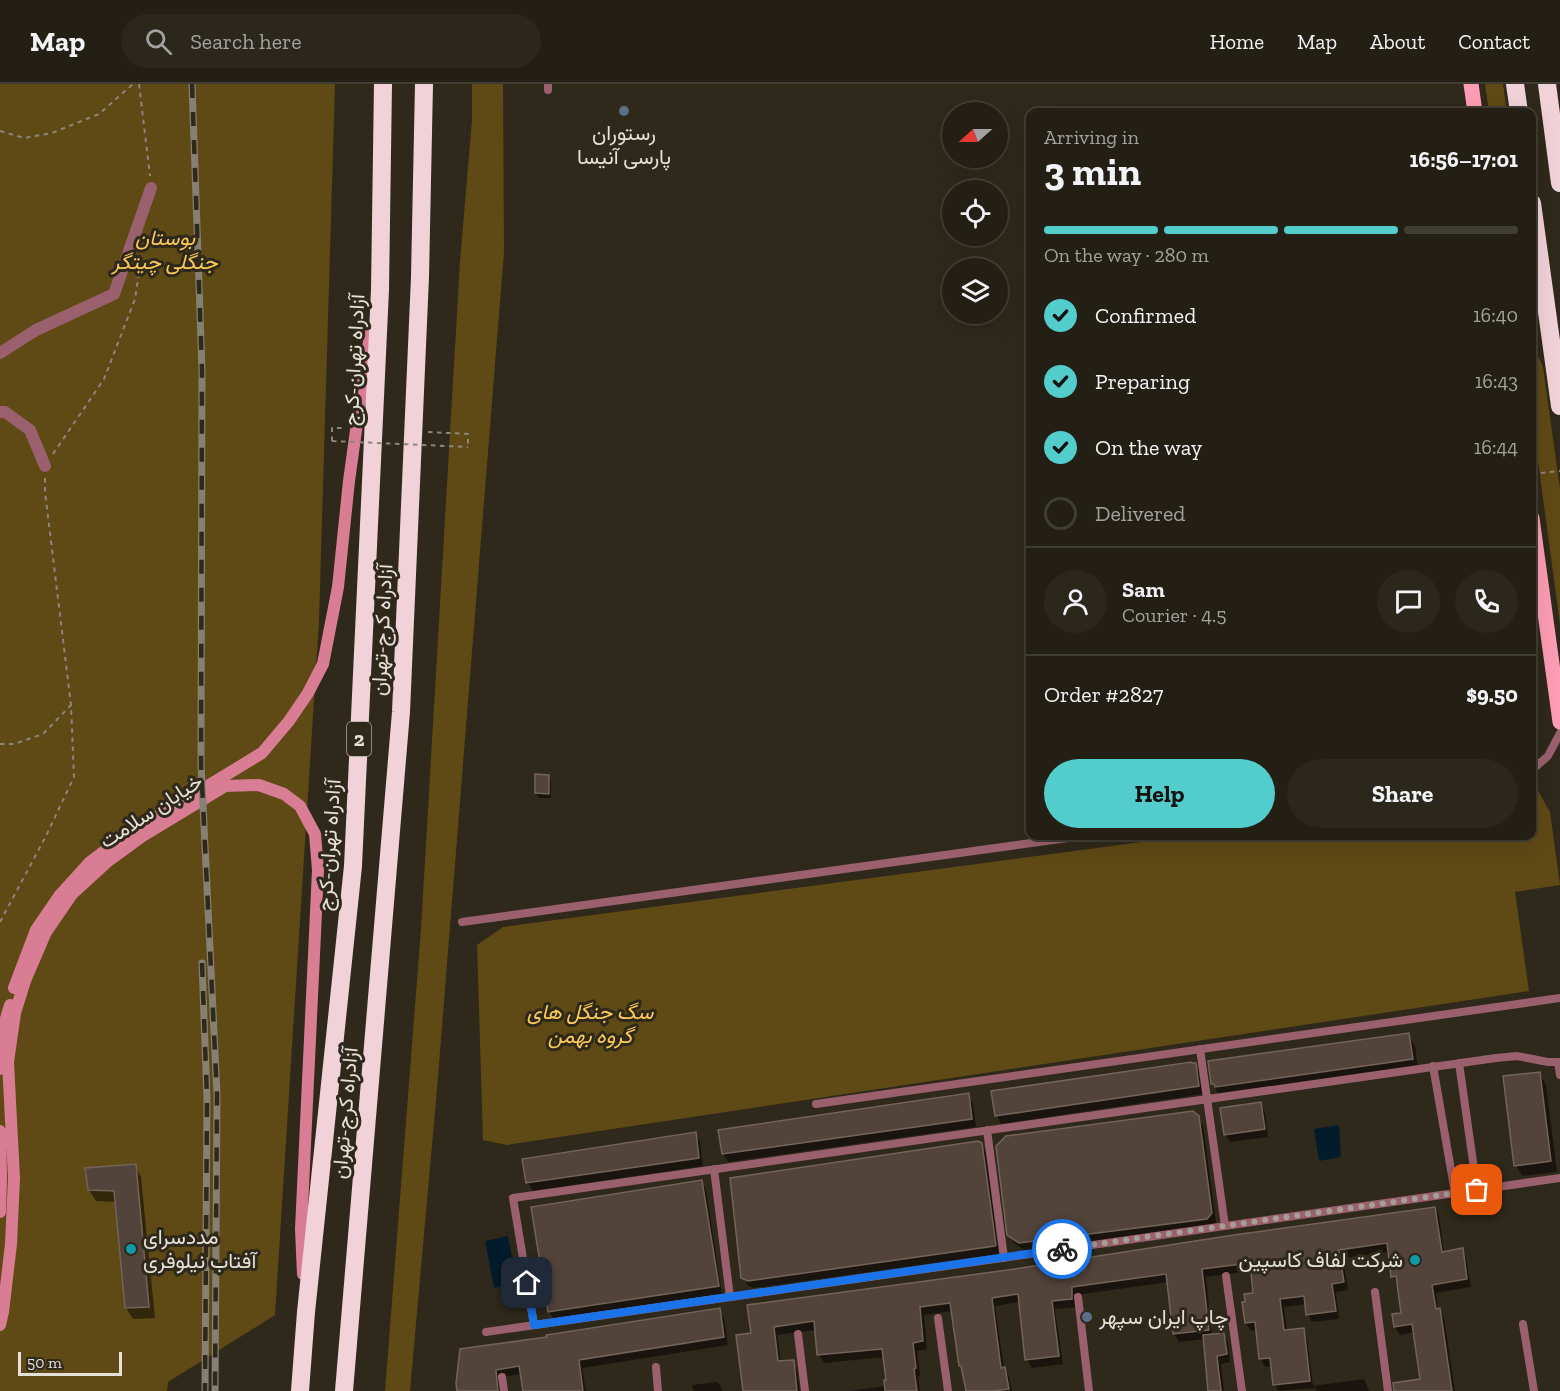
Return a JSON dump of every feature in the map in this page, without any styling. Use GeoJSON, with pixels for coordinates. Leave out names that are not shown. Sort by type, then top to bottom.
{"type":"FeatureCollection","features":[{"type":"Feature","properties":{"kind":"highway","name":"آزادراه تهران-کرج"},"geometry":{"type":"LineString","coordinates":[[300,1391],[306,1312],[352,866],[380,290],[383,84]]}},
{"type":"Feature","properties":{"kind":"highway","name":"آزادراه کرج-تهران"},"geometry":{"type":"LineString","coordinates":[[344,1391],[401,712],[420,277],[424,84]]}},
{"type":"Feature","properties":{"kind":"highway"},"geometry":{"type":"LineString","coordinates":[[1515,84],[1518,108]]}},
{"type":"Feature","properties":{"kind":"highway"},"geometry":{"type":"LineString","coordinates":[[1547,84],[1560,183]]}},
{"type":"Feature","properties":{"kind":"highway"},"geometry":{"type":"LineString","coordinates":[[1536,232],[1560,406]]}},
{"type":"Feature","properties":{"kind":"main road"},"geometry":{"type":"LineString","coordinates":[[1471,84],[1474,108]]}},
{"type":"Feature","properties":{"kind":"main road","name":"خیابان سلامت"},"geometry":{"type":"LineString","coordinates":[[0,1069],[4,1025],[16,982],[36,930],[60,895],[90,862],[122,838],[262,753],[289,722],[323,664],[338,587],[349,481],[367,351],[380,290]]}},
{"type":"Feature","properties":{"kind":"main road"},"geometry":{"type":"LineString","coordinates":[[1536,547],[1560,722]]}},
{"type":"Feature","properties":{"kind":"main road","name":"خیابان سلامت"},"geometry":{"type":"LineString","coordinates":[[0,1325],[12,1244],[14,1178],[8,1062],[15,1013],[25,981],[46,932],[72,894],[107,861],[144,835],[225,786],[259,785],[284,794],[300,807],[315,834],[318,870],[301,1229],[306,1312]]}},
{"type":"Feature","properties":{"kind":"main road"},"geometry":{"type":"LineString","coordinates":[[0,1131],[0,1212]]}},
{"type":"Feature","properties":{"kind":"main road"},"geometry":{"type":"LineString","coordinates":[[1,1178],[14,1178]]}},
{"type":"Feature","properties":{"kind":"street"},"geometry":{"type":"LineString","coordinates":[[0,353],[36,330],[114,294],[151,188]]}},
{"type":"Feature","properties":{"kind":"street"},"geometry":{"type":"LineString","coordinates":[[0,412],[5,412],[30,430],[45,466]]}},
{"type":"Feature","properties":{"kind":"lane"},"geometry":{"type":"LineString","coordinates":[[1536,766],[1548,756],[1560,733]]}},
{"type":"Feature","properties":{"kind":"lane"},"geometry":{"type":"LineString","coordinates":[[462,922],[1053,840]]}},
{"type":"Feature","properties":{"kind":"lane"},"geometry":{"type":"LineString","coordinates":[[816,1104],[1560,998]]}},
{"type":"Feature","properties":{"kind":"lane"},"geometry":{"type":"LineString","coordinates":[[1200,1049],[1225,1226]]}},
{"type":"Feature","properties":{"kind":"lane"},"geometry":{"type":"LineString","coordinates":[[534,1325],[513,1198],[1433,1066],[1517,1056],[1559,1062],[1560,1076]]}},
{"type":"Feature","properties":{"kind":"lane"},"geometry":{"type":"LineString","coordinates":[[1459,1063],[1477,1190]]}},
{"type":"Feature","properties":{"kind":"lane"},"geometry":{"type":"LineString","coordinates":[[1433,1066],[1455,1193]]}},
{"type":"Feature","properties":{"kind":"lane"},"geometry":{"type":"LineString","coordinates":[[987,1130],[1004,1258]]}},
{"type":"Feature","properties":{"kind":"lane"},"geometry":{"type":"LineString","coordinates":[[714,1169],[730,1297]]}},
{"type":"Feature","properties":{"kind":"lane"},"geometry":{"type":"LineString","coordinates":[[486,1332],[1560,1178]]}},
{"type":"Feature","properties":{"kind":"lane"},"geometry":{"type":"LineString","coordinates":[[1226,1276],[1242,1391]]}},
{"type":"Feature","properties":{"kind":"lane"},"geometry":{"type":"LineString","coordinates":[[1374,1292],[1388,1391]]}},
{"type":"Feature","properties":{"kind":"lane"},"geometry":{"type":"LineString","coordinates":[[1078,1297],[1089,1391]]}},
{"type":"Feature","properties":{"kind":"lane"},"geometry":{"type":"LineString","coordinates":[[938,1318],[948,1391]]}},
{"type":"Feature","properties":{"kind":"lane"},"geometry":{"type":"LineString","coordinates":[[1523,1324],[1534,1391]]}},
{"type":"Feature","properties":{"kind":"lane"},"geometry":{"type":"LineString","coordinates":[[798,1334],[805,1391]]}},
{"type":"Feature","properties":{"kind":"lane"},"geometry":{"type":"LineString","coordinates":[[656,1367],[658,1391]]}},
{"type":"Feature","properties":{"kind":"lane"},"geometry":{"type":"LineString","coordinates":[[502,1377],[504,1391]]}},
{"type":"Feature","properties":{"kind":"path"},"geometry":{"type":"LineString","coordinates":[[0,131],[24,138],[52,132],[99,114],[133,84]]}},
{"type":"Feature","properties":{"kind":"path"},"geometry":{"type":"LineString","coordinates":[[139,84],[151,188]]}},
{"type":"Feature","properties":{"kind":"path"},"geometry":{"type":"LineString","coordinates":[[0,922],[46,836],[74,777],[71,705],[45,492],[45,466],[104,379],[135,299],[141,255]]}},
{"type":"Feature","properties":{"kind":"path"},"geometry":{"type":"LineString","coordinates":[[332,428],[332,441],[468,447],[468,434],[413,431]]}},
{"type":"Feature","properties":{"kind":"path"},"geometry":{"type":"LineString","coordinates":[[1536,474],[1560,471]]}},
{"type":"Feature","properties":{"kind":"path"},"geometry":{"type":"LineString","coordinates":[[0,744],[14,744],[43,734],[71,705]]}},
{"type":"Feature","properties":{"kind":"green space","name":"بوستان جنگلی چیتگر"},"geometry":{"type":"Polygon","coordinates":[[[0,84],[335,84],[319,621],[275,1315],[168,1382],[167,1391],[0,1391],[0,84]]]}},
{"type":"Feature","properties":{"kind":"green space"},"geometry":{"type":"Polygon","coordinates":[[[472,84],[503,84],[504,252],[437,1089],[410,1391],[385,1391],[421,929],[460,262],[472,120],[472,84]]]}},
{"type":"Feature","properties":{"kind":"green space"},"geometry":{"type":"Polygon","coordinates":[[[1485,84],[1503,84],[1506,108],[1488,108],[1485,84]]]}},
{"type":"Feature","properties":{"kind":"green space"},"geometry":{"type":"Polygon","coordinates":[[[1536,351],[1543,367],[1560,489],[1560,624],[1536,447],[1536,351]]]}},
{"type":"Feature","properties":{"kind":"green space","name":"سگ جنگل های گروه بهمن"},"geometry":{"type":"Polygon","coordinates":[[[1536,789],[1550,812],[1560,885],[1515,892],[1529,991],[507,1145],[483,1140],[477,945],[503,927],[1156,840],[1536,840],[1536,789]]]}},
{"type":"Feature","properties":{"kind":"water"},"geometry":{"type":"Polygon","coordinates":[[[1339,1125],[1341,1157],[1319,1161],[1314,1129],[1339,1125]]]}},
{"type":"Feature","properties":{"kind":"water"},"geometry":{"type":"Polygon","coordinates":[[[508,1236],[517,1283],[494,1288],[485,1241],[508,1236]]]}},
{"type":"Feature","properties":{"kind":"building"},"geometry":{"type":"Polygon","coordinates":[[[535,774],[549,775],[549,794],[535,793],[535,774]]]}},
{"type":"Feature","properties":{"kind":"building"},"geometry":{"type":"Polygon","coordinates":[[[1409,1033],[1413,1059],[1215,1087],[1211,1084],[1208,1061],[1409,1033]]]}},
{"type":"Feature","properties":{"kind":"building"},"geometry":{"type":"Polygon","coordinates":[[[1196,1063],[1199,1086],[995,1116],[991,1091],[1196,1063]]]}},
{"type":"Feature","properties":{"kind":"building"},"geometry":{"type":"Polygon","coordinates":[[[1540,1072],[1551,1161],[1514,1166],[1503,1076],[1540,1072]]]}},
{"type":"Feature","properties":{"kind":"building"},"geometry":{"type":"Polygon","coordinates":[[[969,1093],[972,1119],[722,1154],[718,1130],[969,1093]]]}},
{"type":"Feature","properties":{"kind":"building"},"geometry":{"type":"Polygon","coordinates":[[[1261,1102],[1265,1129],[1224,1135],[1220,1108],[1261,1102]]]}},
{"type":"Feature","properties":{"kind":"building"},"geometry":{"type":"Polygon","coordinates":[[[1193,1111],[1199,1116],[1212,1213],[1207,1219],[1019,1243],[1007,1235],[996,1146],[1006,1136],[1193,1111]]]}},
{"type":"Feature","properties":{"kind":"building"},"geometry":{"type":"Polygon","coordinates":[[[696,1132],[699,1158],[526,1183],[522,1159],[696,1132]]]}},
{"type":"Feature","properties":{"kind":"building"},"geometry":{"type":"Polygon","coordinates":[[[978,1141],[982,1143],[995,1246],[748,1281],[741,1278],[730,1178],[978,1141]]]}},
{"type":"Feature","properties":{"kind":"building","name":"مددسرای آفتاب نیلوفری"},"geometry":{"type":"Polygon","coordinates":[[[136,1164],[149,1307],[125,1308],[114,1191],[88,1190],[85,1168],[136,1164]]]}},
{"type":"Feature","properties":{"kind":"building"},"geometry":{"type":"Polygon","coordinates":[[[702,1180],[719,1286],[548,1312],[531,1207],[702,1180]]]}},
{"type":"Feature","properties":{"kind":"building"},"geometry":{"type":"Polygon","coordinates":[[[1435,1207],[1442,1252],[1463,1248],[1467,1279],[1432,1285],[1436,1309],[1440,1308],[1452,1391],[1394,1391],[1393,1383],[1420,1379],[1412,1324],[1394,1327],[1392,1314],[1401,1313],[1396,1276],[1391,1277],[1387,1243],[1339,1250],[1344,1282],[1332,1284],[1336,1311],[1306,1315],[1304,1296],[1280,1299],[1284,1330],[1304,1328],[1310,1381],[1273,1385],[1270,1358],[1259,1359],[1255,1322],[1245,1323],[1242,1302],[1245,1302],[1244,1294],[1253,1293],[1250,1263],[1202,1269],[1209,1330],[1173,1334],[1166,1274],[1072,1287],[1072,1299],[1052,1301],[1059,1356],[1025,1360],[1018,1294],[992,1298],[1001,1368],[1005,1367],[1009,1389],[966,1391],[961,1366],[959,1366],[950,1303],[920,1307],[923,1341],[913,1343],[917,1391],[885,1391],[882,1349],[817,1355],[814,1321],[774,1327],[778,1361],[794,1360],[797,1391],[743,1391],[736,1335],[751,1333],[747,1305],[1015,1269],[1435,1207]]]}},
{"type":"Feature","properties":{"kind":"building"},"geometry":{"type":"Polygon","coordinates":[[[720,1308],[724,1337],[579,1360],[583,1391],[523,1391],[519,1366],[496,1370],[498,1391],[457,1391],[460,1349],[720,1308]]]}},
{"type":"Feature","properties":{"kind":"building"},"geometry":{"type":"Polygon","coordinates":[[[1224,1333],[1227,1354],[1217,1356],[1221,1391],[1208,1391],[1203,1335],[1224,1333]]]}},
{"type":"Feature","properties":{"kind":"railway"},"geometry":{"type":"LineString","coordinates":[[192,84],[202,370],[201,763],[217,1094],[215,1391]]}},
{"type":"Feature","properties":{"kind":"railway"},"geometry":{"type":"LineString","coordinates":[[202,963],[207,1098],[205,1391]]}},
{"type":"Feature","properties":{"kind":"way so far"},"geometry":{"type":"LineString","coordinates":[[1062,1249],[1477,1190]]}},
{"type":"Feature","properties":{"kind":"place","name":"رستوران پارسی آنیسا"},"geometry":{"type":"Point","coordinates":[624,111]}},
{"type":"Feature","properties":{"kind":"place","name":"مددسرای آفتاب نیلوفری"},"geometry":{"type":"Point","coordinates":[131,1249]}},
{"type":"Feature","properties":{"kind":"place","name":"شرکت لفاف کاسپین"},"geometry":{"type":"Point","coordinates":[1415,1260]}},
{"type":"Feature","properties":{"kind":"place","name":"چاپ ایران سپهر"},"geometry":{"type":"Point","coordinates":[1087,1317]}},
{"type":"Feature","properties":{"kind":"route"},"geometry":{"type":"LineString","coordinates":[[527,1283],[534,1325],[1062,1249]]}}]}
